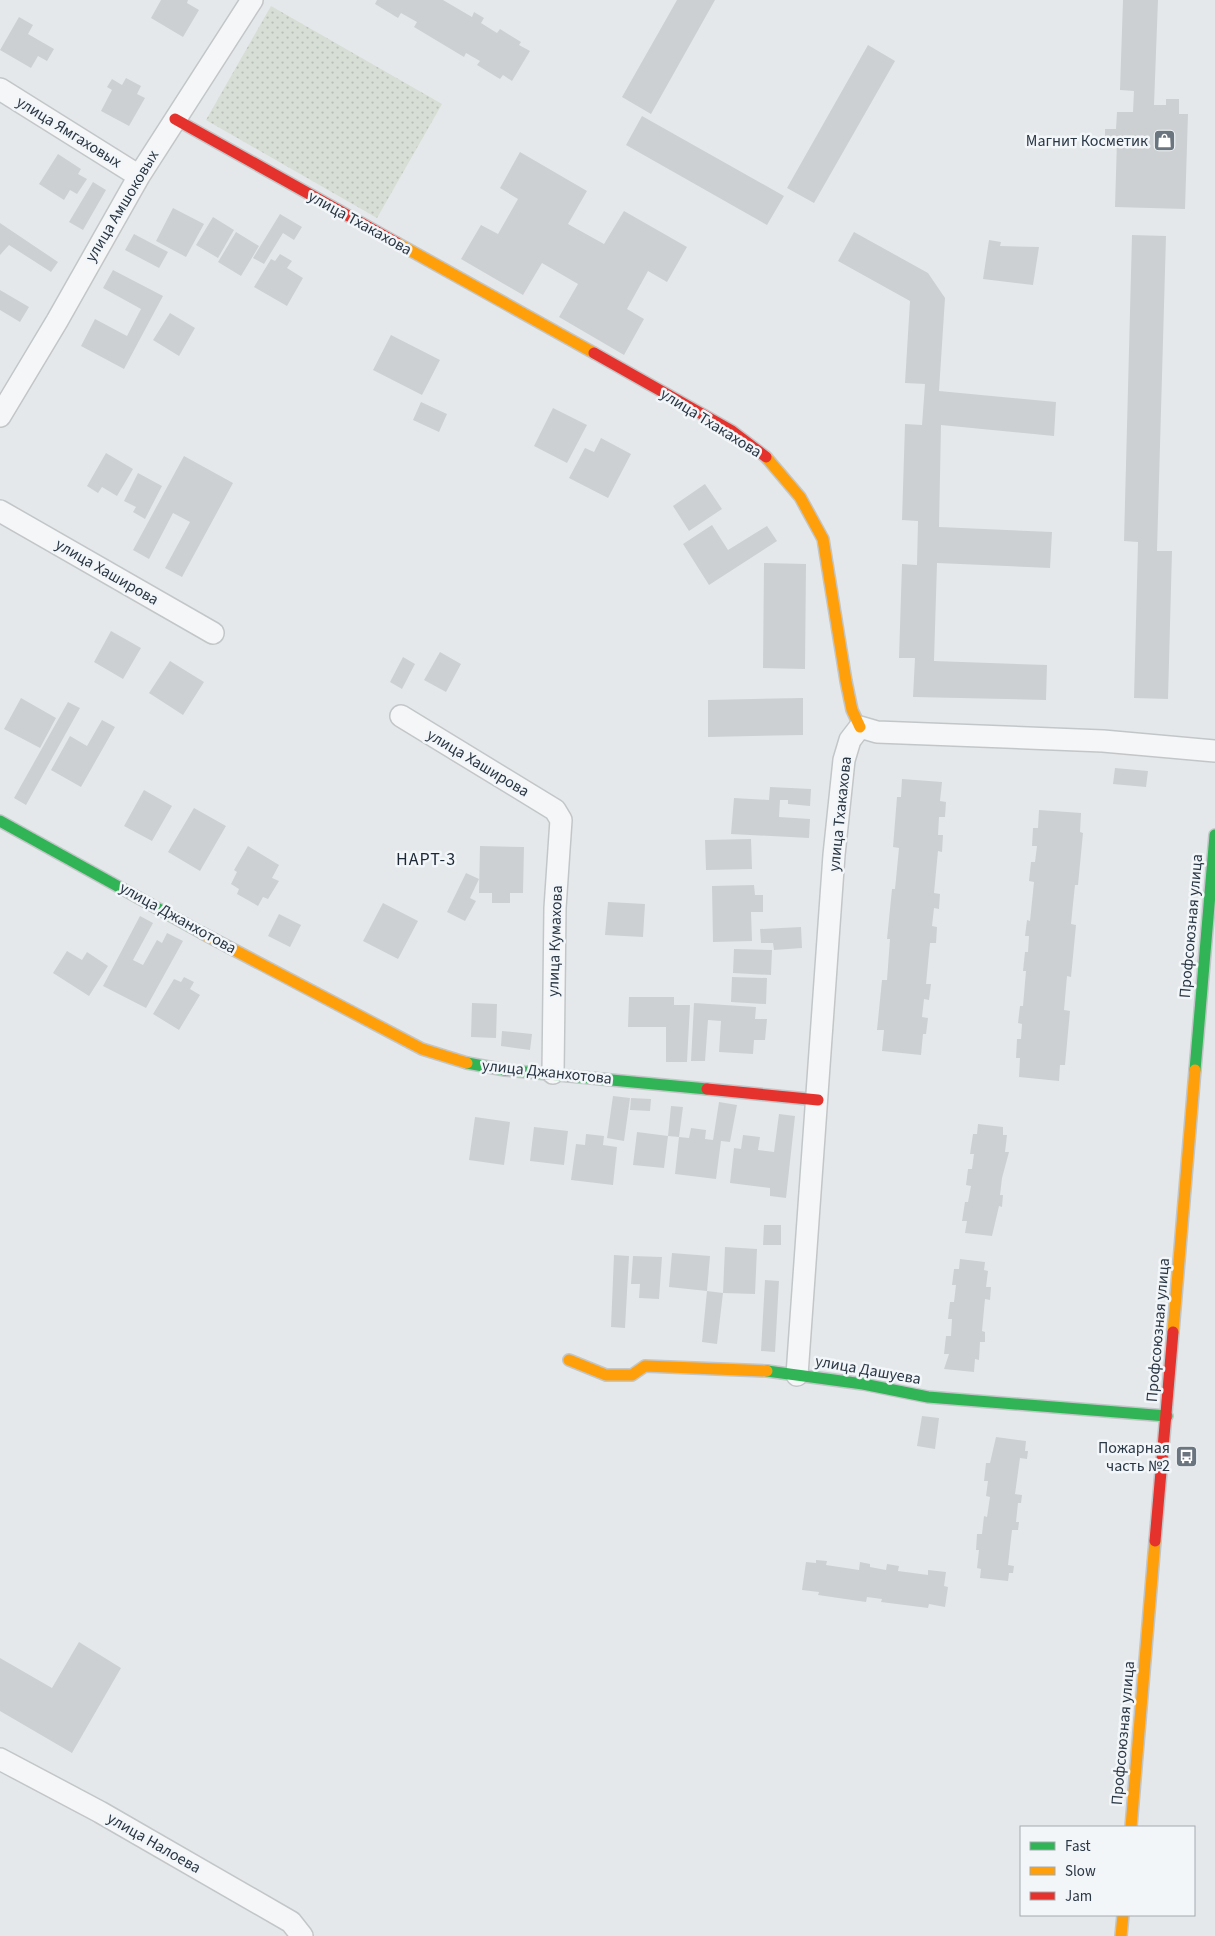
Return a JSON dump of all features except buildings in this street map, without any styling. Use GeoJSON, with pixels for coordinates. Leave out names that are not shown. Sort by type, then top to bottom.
{"type":"FeatureCollection","features":[{"type":"Feature","properties":{"kind":"street","name":"улица Амшоковых"},"geometry":{"type":"LineString","coordinates":[[0,416],[57,321],[138,176],[252,0]]}},
{"type":"Feature","properties":{"kind":"street","name":"улица Ямгаховых"},"geometry":{"type":"LineString","coordinates":[[0,89],[138,176]]}},
{"type":"Feature","properties":{"kind":"street","name":"улица Тхакахова"},"geometry":{"type":"LineString","coordinates":[[175,119],[732,431],[761,450],[800,498],[823,539],[846,681],[852,710],[860,727],[850,740],[844,760],[834,855],[818,1100]]}},
{"type":"Feature","properties":{"kind":"street","name":"улица Хаширова"},"geometry":{"type":"LineString","coordinates":[[0,511],[213,633]]}},
{"type":"Feature","properties":{"kind":"street","name":"улица Хаширова"},"geometry":{"type":"LineString","coordinates":[[401,716],[555,810]]}},
{"type":"Feature","properties":{"kind":"street"},"geometry":{"type":"LineString","coordinates":[[860,727],[877,732],[1103,741],[1215,751]]}},
{"type":"Feature","properties":{"kind":"street","name":"улица Кумахова"},"geometry":{"type":"LineString","coordinates":[[553,1073],[555,908],[561,820],[555,810]]}},
{"type":"Feature","properties":{"kind":"street","name":"улица Джанхотова"},"geometry":{"type":"LineString","coordinates":[[0,820],[255,962],[422,1049],[468,1063],[505,1070],[553,1073],[818,1100]]}},
{"type":"Feature","properties":{"kind":"street","name":"Профсоюзная улица"},"geometry":{"type":"LineString","coordinates":[[1131,1826],[1215,835]]}},
{"type":"Feature","properties":{"kind":"street"},"geometry":{"type":"LineString","coordinates":[[797,1375],[818,1100]]}},
{"type":"Feature","properties":{"kind":"street","name":"улица Дашуева"},"geometry":{"type":"LineString","coordinates":[[569,1360],[606,1375],[632,1375],[645,1366],[751,1369],[863,1384],[928,1397],[1167,1416]]}},
{"type":"Feature","properties":{"kind":"street","name":"улица Налоева"},"geometry":{"type":"LineString","coordinates":[[0,1759],[100,1812],[291,1922],[302,1936]]}},
{"type":"Feature","properties":{"kind":"street"},"geometry":{"type":"LineString","coordinates":[[1121,1936],[1123,1916]]}},
{"type":"Feature","properties":{"kind":"shaded area"},"geometry":{"type":"Polygon","coordinates":[[[271,6],[442,104],[377,218],[206,120],[271,6]]]}},
{"type":"Feature","properties":{"kind":"traffic: fast"},"geometry":{"type":"LineString","coordinates":[[0,821],[202,933]]}},
{"type":"Feature","properties":{"kind":"traffic: fast"},"geometry":{"type":"LineString","coordinates":[[1195,1070],[1215,835]]}},
{"type":"Feature","properties":{"kind":"traffic: fast"},"geometry":{"type":"LineString","coordinates":[[467,1063],[505,1070],[707,1089]]}},
{"type":"Feature","properties":{"kind":"traffic: fast"},"geometry":{"type":"LineString","coordinates":[[767,1371],[863,1384],[928,1397],[1167,1416]]}},
{"type":"Feature","properties":{"kind":"traffic: slow"},"geometry":{"type":"LineString","coordinates":[[397,243],[594,353]]}},
{"type":"Feature","properties":{"kind":"traffic: slow"},"geometry":{"type":"LineString","coordinates":[[766,457],[800,497],[823,539],[846,681],[852,710],[860,727]]}},
{"type":"Feature","properties":{"kind":"traffic: slow"},"geometry":{"type":"LineString","coordinates":[[202,933],[422,1049],[467,1063]]}},
{"type":"Feature","properties":{"kind":"traffic: slow"},"geometry":{"type":"LineString","coordinates":[[1173,1332],[1195,1070]]}},
{"type":"Feature","properties":{"kind":"traffic: slow"},"geometry":{"type":"LineString","coordinates":[[569,1360],[606,1375],[632,1375],[645,1366],[767,1371]]}},
{"type":"Feature","properties":{"kind":"traffic: slow"},"geometry":{"type":"LineString","coordinates":[[1131,1826],[1155,1541]]}},
{"type":"Feature","properties":{"kind":"traffic: slow"},"geometry":{"type":"LineString","coordinates":[[1121,1936],[1123,1916]]}},
{"type":"Feature","properties":{"kind":"traffic: jam"},"geometry":{"type":"LineString","coordinates":[[175,119],[397,243]]}},
{"type":"Feature","properties":{"kind":"traffic: jam"},"geometry":{"type":"LineString","coordinates":[[594,353],[732,431],[766,457]]}},
{"type":"Feature","properties":{"kind":"traffic: jam"},"geometry":{"type":"LineString","coordinates":[[707,1089],[818,1100]]}},
{"type":"Feature","properties":{"kind":"traffic: jam"},"geometry":{"type":"LineString","coordinates":[[1155,1541],[1173,1332]]}},
{"type":"Feature","properties":{"kind":"place","name":"Магнит Косметик"},"geometry":{"type":"Point","coordinates":[1164,141]}},
{"type":"Feature","properties":{"kind":"place","name":"Пожарная часть №2"},"geometry":{"type":"Point","coordinates":[1186,1457]}},
{"type":"Feature","properties":{"kind":"district","name":"НАРТ-3"},"geometry":{"type":"Point","coordinates":[426,859]}}]}
